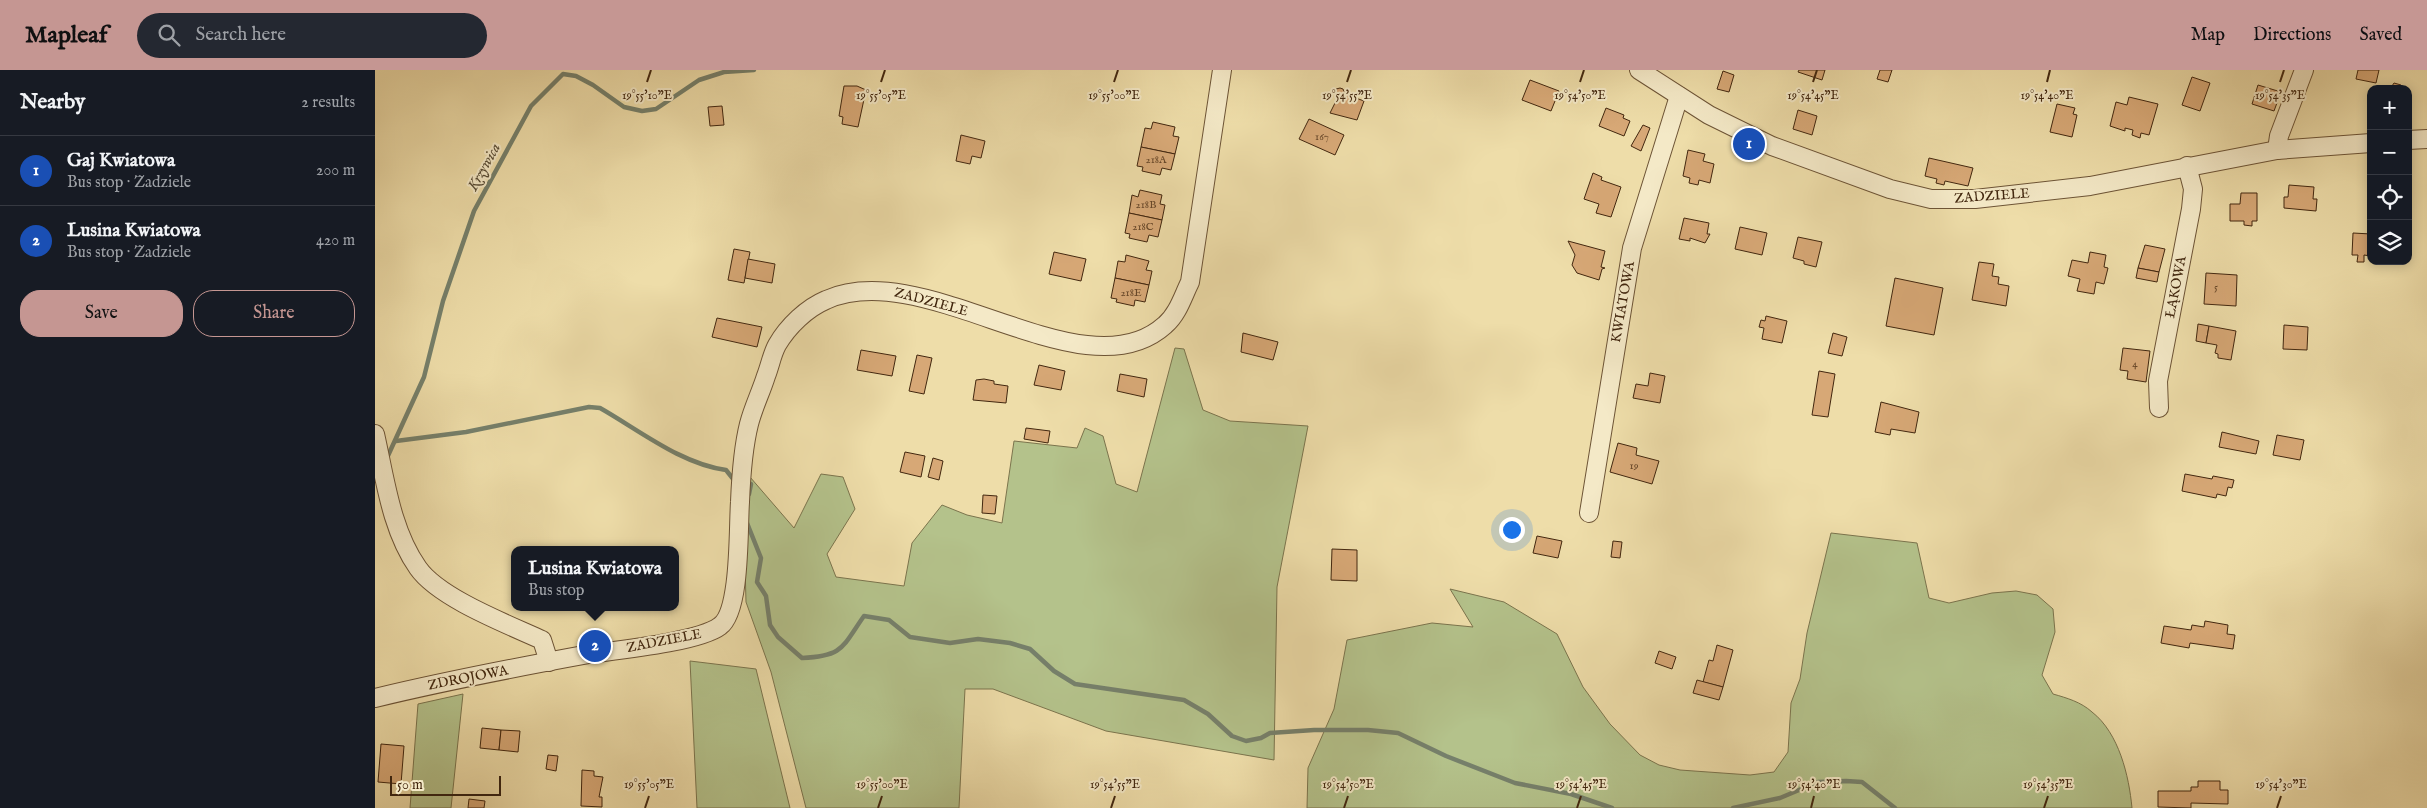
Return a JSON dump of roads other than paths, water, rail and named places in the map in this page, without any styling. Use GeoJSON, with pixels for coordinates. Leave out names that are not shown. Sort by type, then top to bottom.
{"type":"FeatureCollection","features":[{"type":"Feature","properties":{"kind":"street","name":"ZADZIELE"},"geometry":{"type":"LineString","coordinates":[[555,660],[695,636],[719,627],[726,620],[733,602],[740,498],[749,424],[777,344],[802,314],[827,299],[858,291],[892,291],[928,299],[1063,340],[1101,347],[1127,345],[1148,337],[1166,325],[1177,311],[1190,282],[1222,70]]}},
{"type":"Feature","properties":{"kind":"street","name":"ZADZIELE"},"geometry":{"type":"LineString","coordinates":[[1639,70],[1709,114],[1772,146],[1890,189],[1931,199],[1975,199],[2089,186],[2277,150],[2367,142]]}},
{"type":"Feature","properties":{"kind":"street"},"geometry":{"type":"LineString","coordinates":[[2277,150],[2279,136],[2304,70]]}},
{"type":"Feature","properties":{"kind":"street","name":"KWIATOWA"},"geometry":{"type":"LineString","coordinates":[[1589,513],[1632,248],[1679,96]]}},
{"type":"Feature","properties":{"kind":"street"},"geometry":{"type":"LineString","coordinates":[[2412,140],[2427,139]]}},
{"type":"Feature","properties":{"kind":"street","name":"ŁĄKOWA"},"geometry":{"type":"LineString","coordinates":[[2159,408],[2158,381],[2191,210],[2193,189],[2187,166]]}},
{"type":"Feature","properties":{"kind":"street"},"geometry":{"type":"LineString","coordinates":[[376,439],[398,525],[418,569],[447,594],[542,640],[555,660]]}},
{"type":"Feature","properties":{"kind":"street","name":"ZDROJOWA"},"geometry":{"type":"LineString","coordinates":[[375,698],[555,660]]}},
{"type":"Feature","properties":{"kind":"waterway","name":"Krzywica"},"geometry":{"type":"LineString","coordinates":[[386,460],[424,377],[443,301],[474,211],[531,106],[563,74],[576,76],[593,85],[624,107],[642,111],[656,109],[699,80],[724,72],[754,70]]}},
{"type":"Feature","properties":{"kind":"waterway"},"geometry":{"type":"LineString","coordinates":[[396,441],[466,432],[589,407],[600,408],[677,454],[709,467],[726,470],[734,480]]}},
{"type":"Feature","properties":{"kind":"waterway"},"geometry":{"type":"LineString","coordinates":[[749,494],[751,484]]}},
{"type":"Feature","properties":{"kind":"waterway"},"geometry":{"type":"LineString","coordinates":[[747,523],[761,558],[757,582],[766,596],[770,625],[778,637],[802,658],[826,655],[841,648],[864,616],[889,620],[910,637],[950,643],[978,639],[1010,643],[1030,649],[1054,671],[1075,684],[1184,700],[1208,714],[1232,736],[1246,741],[1261,738],[1270,733],[1314,730],[1368,730],[1398,733],[1446,756],[1515,783],[1571,794],[1612,808]]}},
{"type":"Feature","properties":{"kind":"waterway"},"geometry":{"type":"LineString","coordinates":[[1733,808],[1780,798],[1818,782],[1846,781],[1862,782],[1895,808]]}},
{"type":"Feature","properties":{"kind":"place","name":"Gaj Kwiatowa"},"geometry":{"type":"Point","coordinates":[1749,144]}},
{"type":"Feature","properties":{"kind":"place","name":"Lusina Kwiatowa"},"geometry":{"type":"Point","coordinates":[595,646]}}]}
